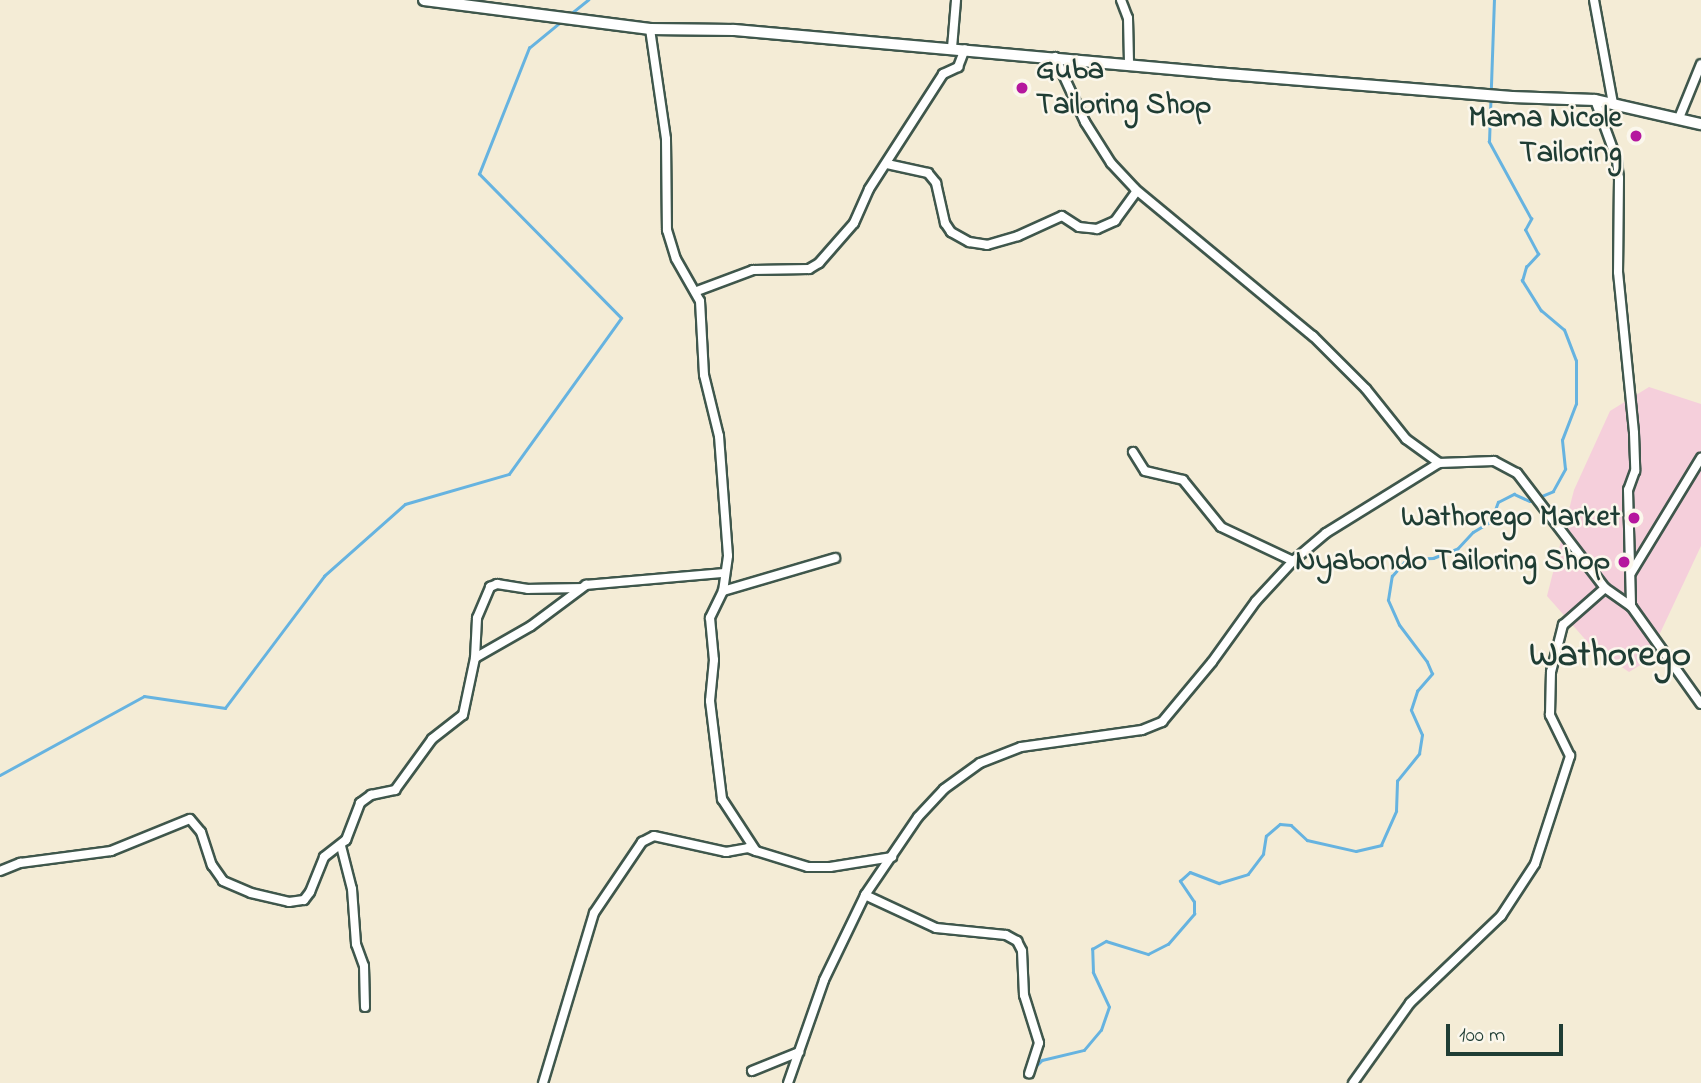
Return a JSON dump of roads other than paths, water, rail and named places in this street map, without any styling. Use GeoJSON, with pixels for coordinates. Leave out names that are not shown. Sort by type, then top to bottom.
{"type":"FeatureCollection","features":[{"type":"Feature","properties":{"kind":"main road"},"geometry":{"type":"LineString","coordinates":[[424,0],[650,29],[734,30],[1603,105],[1701,124]]}},
{"type":"Feature","properties":{"kind":"street"},"geometry":{"type":"LineString","coordinates":[[952,48],[956,0]]}},
{"type":"Feature","properties":{"kind":"street"},"geometry":{"type":"LineString","coordinates":[[1121,0],[1128,19],[1129,63]]}},
{"type":"Feature","properties":{"kind":"street"},"geometry":{"type":"LineString","coordinates":[[1594,0],[1603,105],[1619,178],[1618,272],[1634,433],[1635,471],[1628,490],[1631,606]]}},
{"type":"Feature","properties":{"kind":"street"},"geometry":{"type":"LineString","coordinates":[[650,29],[666,139],[667,230],[676,259],[697,291],[704,375],[719,436],[727,534],[723,591],[710,618],[714,660],[710,701],[722,799],[756,851]]}},
{"type":"Feature","properties":{"kind":"street"},"geometry":{"type":"LineString","coordinates":[[697,291],[753,270],[814,267],[855,223],[869,189],[943,74],[958,67],[965,49]]}},
{"type":"Feature","properties":{"kind":"street"},"geometry":{"type":"LineString","coordinates":[[1055,57],[1097,142],[1111,163],[1137,191],[1313,336],[1366,389],[1406,439],[1439,463]]}},
{"type":"Feature","properties":{"kind":"street"},"geometry":{"type":"LineString","coordinates":[[1679,118],[1701,64]]}},
{"type":"Feature","properties":{"kind":"street"},"geometry":{"type":"LineString","coordinates":[[887,164],[928,173],[940,194],[944,223],[951,232],[969,242],[987,245],[1018,236],[1062,216],[1079,227],[1097,229],[1115,221],[1137,191]]}},
{"type":"Feature","properties":{"kind":"street"},"geometry":{"type":"LineString","coordinates":[[1133,452],[1145,471],[1183,480],[1221,527],[1293,561]]}},
{"type":"Feature","properties":{"kind":"street"},"geometry":{"type":"LineString","coordinates":[[1631,573],[1701,458]]}},
{"type":"Feature","properties":{"kind":"street"},"geometry":{"type":"LineString","coordinates":[[789,1083],[824,980],[865,895],[918,817],[944,789],[980,763],[1021,747],[1142,730],[1162,722],[1212,662],[1256,601],[1293,561],[1326,533],[1439,463],[1494,461],[1517,473],[1605,588],[1631,606],[1701,704]]}},
{"type":"Feature","properties":{"kind":"street"},"geometry":{"type":"LineString","coordinates":[[723,591],[835,558]]}},
{"type":"Feature","properties":{"kind":"street"},"geometry":{"type":"LineString","coordinates":[[365,1007],[364,966],[356,944],[352,889],[341,846],[360,803],[372,795],[394,790],[432,739],[463,715],[475,659],[477,618],[492,586],[580,588],[598,583],[723,573]]}},
{"type":"Feature","properties":{"kind":"street"},"geometry":{"type":"LineString","coordinates":[[475,659],[531,626],[580,588]]}},
{"type":"Feature","properties":{"kind":"street"},"geometry":{"type":"LineString","coordinates":[[1353,1083],[1410,1003],[1501,916],[1535,864],[1570,756],[1550,715],[1551,672],[1563,625],[1605,588]]}},
{"type":"Feature","properties":{"kind":"street"},"geometry":{"type":"LineString","coordinates":[[0,871],[32,860],[111,850],[190,819],[201,832],[212,865],[223,880],[251,893],[298,902],[310,892],[326,853],[341,846]]}},
{"type":"Feature","properties":{"kind":"street"},"geometry":{"type":"LineString","coordinates":[[543,1083],[594,914],[642,842],[654,836],[726,852],[748,848],[808,867],[830,867],[892,857]]}},
{"type":"Feature","properties":{"kind":"street"},"geometry":{"type":"LineString","coordinates":[[865,895],[936,928],[1006,935],[1017,942],[1022,951],[1024,995],[1039,1043],[1029,1073]]}},
{"type":"Feature","properties":{"kind":"street"},"geometry":{"type":"LineString","coordinates":[[752,1071],[799,1052]]}},
{"type":"Feature","properties":{"kind":"waterway"},"geometry":{"type":"LineString","coordinates":[[568,16],[588,0]]}},
{"type":"Feature","properties":{"kind":"waterway"},"geometry":{"type":"LineString","coordinates":[[1034,1068],[1042,1060],[1084,1050],[1101,1030],[1109,1007],[1093,972],[1092,949],[1106,941],[1148,954],[1168,944],[1194,914],[1194,902],[1180,881],[1190,872],[1219,883],[1248,874],[1263,854],[1266,836],[1280,824],[1291,825],[1307,840],[1356,851],[1381,845],[1396,811],[1397,781],[1419,754],[1422,735],[1411,710],[1417,691],[1432,674],[1427,662],[1399,625],[1388,600],[1392,576],[1407,559],[1433,558],[1457,549],[1473,532],[1491,521],[1498,502],[1514,494],[1530,501],[1553,491],[1565,469],[1562,440],[1576,404],[1576,361],[1564,330],[1541,311],[1522,281],[1526,267],[1538,254],[1525,230],[1531,219],[1489,142],[1494,0]]}},
{"type":"Feature","properties":{"kind":"waterway"},"geometry":{"type":"LineString","coordinates":[[0,775],[144,696],[225,708],[324,576],[405,504],[509,474],[621,318],[479,174],[529,48],[563,20]]}},
{"type":"Feature","properties":{"kind":"place","name":"Guba Tailoring Shop"},"geometry":{"type":"Point","coordinates":[1022,88]}},
{"type":"Feature","properties":{"kind":"place","name":"Mama Nicole Tailoring"},"geometry":{"type":"Point","coordinates":[1636,136]}},
{"type":"Feature","properties":{"kind":"place","name":"Wathorego Market"},"geometry":{"type":"Point","coordinates":[1634,518]}},
{"type":"Feature","properties":{"kind":"place","name":"Nyabondo Tailoring Shop"},"geometry":{"type":"Point","coordinates":[1624,562]}},
{"type":"Feature","properties":{"kind":"district","name":"Wathorego"},"geometry":{"type":"Point","coordinates":[1610,656]}}]}
